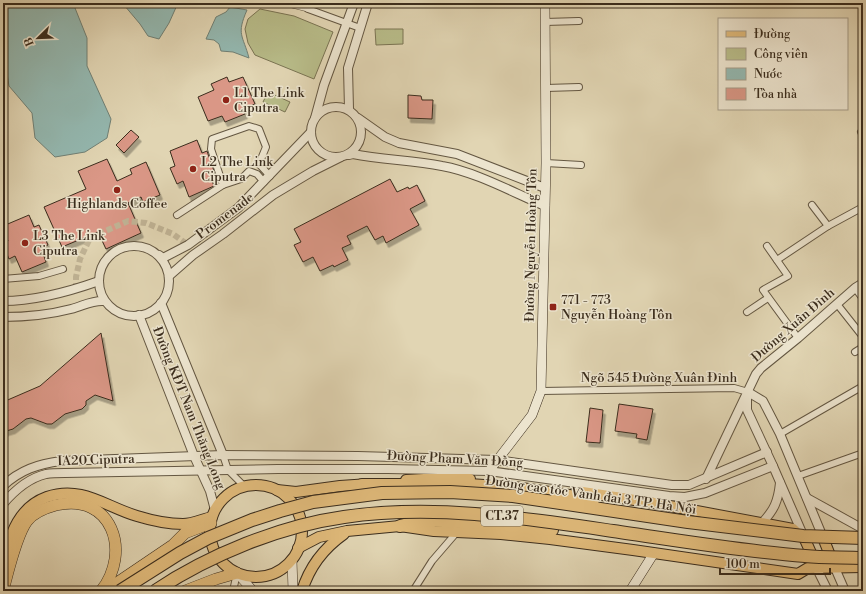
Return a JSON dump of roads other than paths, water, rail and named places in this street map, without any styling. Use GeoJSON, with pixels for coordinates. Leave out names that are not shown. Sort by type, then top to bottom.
{"type":"FeatureCollection","features":[{"type":"Feature","properties":{"kind":"highway"},"geometry":{"type":"LineString","coordinates":[[362,485],[469,485],[514,488],[689,514],[802,535]]}},
{"type":"Feature","properties":{"kind":"highway","name":"Đường cao tốc Vành đai 3 TP. Hà Nội"},"geometry":{"type":"LineString","coordinates":[[120,591],[180,553],[208,538],[252,520],[313,502],[382,493],[450,492],[513,496],[688,522],[802,535],[863,538]]}},
{"type":"Feature","properties":{"kind":"highway"},"geometry":{"type":"LineString","coordinates":[[3,591],[17,543],[27,521],[35,514],[48,507],[71,503],[86,506],[100,514],[113,532],[116,543],[112,570],[108,583],[101,591]]}},
{"type":"Feature","properties":{"kind":"highway","name":"CT.37"},"geometry":{"type":"LineString","coordinates":[[155,591],[186,572],[228,551],[284,530],[343,517],[413,511],[465,513],[510,517],[686,542],[798,555],[863,558]]}},
{"type":"Feature","properties":{"kind":"highway"},"geometry":{"type":"LineString","coordinates":[[105,591],[173,545],[186,533],[213,517]]}},
{"type":"Feature","properties":{"kind":"highway"},"geometry":{"type":"LineString","coordinates":[[400,526],[425,520],[497,524],[759,558],[863,558]]}},
{"type":"Feature","properties":{"kind":"highway"},"geometry":{"type":"LineString","coordinates":[[185,591],[209,581],[237,573]]}},
{"type":"Feature","properties":{"kind":"main road","name":"Đường Nguyễn Hoàng Tôn"},"geometry":{"type":"LineString","coordinates":[[489,471],[532,415],[541,390],[546,163],[546,3]]}},
{"type":"Feature","properties":{"kind":"main road","name":"Đường Phạm Văn Đồng"},"geometry":{"type":"LineString","coordinates":[[277,490],[296,492],[424,478],[514,482],[654,503],[793,529],[802,535]]}},
{"type":"Feature","properties":{"kind":"main road","name":"Đường Phạm Văn Đồng"},"geometry":{"type":"LineString","coordinates":[[362,485],[401,490],[468,491],[512,494],[665,516],[794,538],[802,535],[863,535]]}},
{"type":"Feature","properties":{"kind":"main road"},"geometry":{"type":"LineString","coordinates":[[237,573],[252,577],[267,576],[281,570],[292,560],[298,548],[300,519],[295,507],[288,498],[277,490],[265,486],[244,486],[227,495],[221,501],[213,517],[210,530],[212,543],[217,555],[226,565],[237,573],[253,591]]}},
{"type":"Feature","properties":{"kind":"main road"},"geometry":{"type":"LineString","coordinates":[[3,559],[12,532],[20,517],[29,508],[41,500],[54,495],[68,493],[81,494],[138,517],[172,523],[184,524],[213,517]]}},
{"type":"Feature","properties":{"kind":"main road"},"geometry":{"type":"LineString","coordinates":[[400,526],[422,516],[494,520],[684,546],[800,558],[813,568]]}},
{"type":"Feature","properties":{"kind":"main road"},"geometry":{"type":"LineString","coordinates":[[298,548],[319,537],[347,531],[400,526],[457,532],[501,534],[654,553],[798,574],[813,568],[863,568]]}},
{"type":"Feature","properties":{"kind":"main road"},"geometry":{"type":"LineString","coordinates":[[302,591],[318,558],[336,539],[347,531]]}},
{"type":"Feature","properties":{"kind":"main road"},"geometry":{"type":"LineString","coordinates":[[802,535],[813,568]]}},
{"type":"Feature","properties":{"kind":"main road"},"geometry":{"type":"LineString","coordinates":[[822,535],[835,568]]}},
{"type":"Feature","properties":{"kind":"main road"},"geometry":{"type":"LineString","coordinates":[[630,591],[654,553]]}},
{"type":"Feature","properties":{"kind":"main road"},"geometry":{"type":"LineString","coordinates":[[292,560],[293,591]]}},
{"type":"Feature","properties":{"kind":"street"},"geometry":{"type":"LineString","coordinates":[[284,3],[308,9],[360,28]]}},
{"type":"Feature","properties":{"kind":"street"},"geometry":{"type":"LineString","coordinates":[[354,3],[324,85],[311,132],[315,146],[320,152],[326,156],[334,158],[353,154],[382,160],[429,164],[455,169],[545,206]]}},
{"type":"Feature","properties":{"kind":"street"},"geometry":{"type":"LineString","coordinates":[[349,110],[348,68],[368,3]]}},
{"type":"Feature","properties":{"kind":"street"},"geometry":{"type":"LineString","coordinates":[[546,22],[579,21]]}},
{"type":"Feature","properties":{"kind":"street"},"geometry":{"type":"LineString","coordinates":[[546,88],[579,87]]}},
{"type":"Feature","properties":{"kind":"street"},"geometry":{"type":"LineString","coordinates":[[314,120],[322,111],[337,106],[349,110],[385,137],[398,143],[457,154],[545,188]]}},
{"type":"Feature","properties":{"kind":"street"},"geometry":{"type":"LineString","coordinates":[[345,156],[354,151],[360,141],[362,130],[358,118]]}},
{"type":"Feature","properties":{"kind":"street"},"geometry":{"type":"LineString","coordinates":[[222,185],[211,149],[212,139],[249,126],[259,129],[266,147],[260,164],[270,176]]}},
{"type":"Feature","properties":{"kind":"street"},"geometry":{"type":"LineString","coordinates":[[104,301],[99,281],[100,271],[104,261],[111,253],[130,245],[141,246],[150,249],[163,258],[188,245],[238,208],[311,132]]}},
{"type":"Feature","properties":{"kind":"street","name":"Promenade"},"geometry":{"type":"LineString","coordinates":[[169,276],[273,194],[313,171],[345,156]]}},
{"type":"Feature","properties":{"kind":"street"},"geometry":{"type":"LineString","coordinates":[[546,163],[581,165]]}},
{"type":"Feature","properties":{"kind":"street"},"geometry":{"type":"LineString","coordinates":[[177,215],[222,185],[241,179],[249,171],[254,172],[264,182]]}},
{"type":"Feature","properties":{"kind":"street"},"geometry":{"type":"LineString","coordinates":[[812,205],[828,226]]}},
{"type":"Feature","properties":{"kind":"street"},"geometry":{"type":"LineString","coordinates":[[777,260],[828,226],[863,207]]}},
{"type":"Feature","properties":{"kind":"street"},"geometry":{"type":"LineString","coordinates":[[768,246],[788,276],[763,290],[798,338]]}},
{"type":"Feature","properties":{"kind":"street"},"geometry":{"type":"LineString","coordinates":[[3,317],[35,316],[71,309],[96,300],[104,301],[117,311],[126,315],[139,315],[151,312],[161,303],[167,294],[169,276],[159,255]]}},
{"type":"Feature","properties":{"kind":"street"},"geometry":{"type":"LineString","coordinates":[[3,279],[39,276],[63,269]]}},
{"type":"Feature","properties":{"kind":"street"},"geometry":{"type":"LineString","coordinates":[[3,301],[44,297],[76,289],[99,281]]}},
{"type":"Feature","properties":{"kind":"street","name":"Đường Xuân Đỉnh"},"geometry":{"type":"LineString","coordinates":[[706,479],[756,374],[761,368],[855,288],[863,283]]}},
{"type":"Feature","properties":{"kind":"street"},"geometry":{"type":"LineString","coordinates":[[855,288],[863,299]]}},
{"type":"Feature","properties":{"kind":"street"},"geometry":{"type":"LineString","coordinates":[[747,312],[768,298]]}},
{"type":"Feature","properties":{"kind":"street","name":"Đường KĐT Nam Thăng Long"},"geometry":{"type":"LineString","coordinates":[[161,303],[228,470],[244,486]]}},
{"type":"Feature","properties":{"kind":"street"},"geometry":{"type":"LineString","coordinates":[[837,304],[863,337]]}},
{"type":"Feature","properties":{"kind":"street","name":"Đường KĐT Nam Thăng Long"},"geometry":{"type":"LineString","coordinates":[[139,315],[194,456],[210,491],[213,517]]}},
{"type":"Feature","properties":{"kind":"street"},"geometry":{"type":"LineString","coordinates":[[855,352],[863,347]]}},
{"type":"Feature","properties":{"kind":"street"},"geometry":{"type":"LineString","coordinates":[[780,434],[863,386]]}},
{"type":"Feature","properties":{"kind":"street","name":"Ngõ 545 Đường Xuân Đỉnh"},"geometry":{"type":"LineString","coordinates":[[541,390],[734,388],[748,392],[763,401],[780,434],[822,535]]}},
{"type":"Feature","properties":{"kind":"street"},"geometry":{"type":"LineString","coordinates":[[748,392],[747,410],[781,483],[802,535]]}},
{"type":"Feature","properties":{"kind":"street","name":"Đường Phạm Văn Đồng"},"geometry":{"type":"LineString","coordinates":[[194,456],[358,456],[497,460],[672,485],[689,485],[767,452]]}},
{"type":"Feature","properties":{"kind":"street"},"geometry":{"type":"LineString","coordinates":[[798,476],[863,453]]}},
{"type":"Feature","properties":{"kind":"street","name":"IA20 Ciputra"},"geometry":{"type":"LineString","coordinates":[[3,486],[20,473],[31,467],[44,463],[61,461],[194,456]]}},
{"type":"Feature","properties":{"kind":"street","name":"Đường Phạm Văn Đồng"},"geometry":{"type":"LineString","coordinates":[[200,470],[388,469],[489,471],[685,497],[705,493],[773,466]]}},
{"type":"Feature","properties":{"kind":"street","name":"IA20 Ciputra"},"geometry":{"type":"LineString","coordinates":[[3,504],[11,494],[23,485],[46,474],[200,470]]}},
{"type":"Feature","properties":{"kind":"street"},"geometry":{"type":"LineString","coordinates":[[762,524],[776,506],[781,483]]}},
{"type":"Feature","properties":{"kind":"street"},"geometry":{"type":"LineString","coordinates":[[807,498],[863,529]]}},
{"type":"Feature","properties":{"kind":"street"},"geometry":{"type":"LineString","coordinates":[[413,591],[432,561],[457,532]]}},
{"type":"Feature","properties":{"kind":"street"},"geometry":{"type":"LineString","coordinates":[[813,568],[828,591]]}},
{"type":"Feature","properties":{"kind":"street"},"geometry":{"type":"LineString","coordinates":[[835,568],[845,591]]}},
{"type":"Feature","properties":{"kind":"street"},"geometry":{"type":"LineString","coordinates":[[233,591],[237,573]]}},
{"type":"Feature","properties":{"kind":"water"},"geometry":{"type":"Polygon","coordinates":[[[3,3],[73,3],[87,38],[87,66],[111,119],[107,138],[85,152],[55,157],[35,138],[32,113],[9,86],[6,67],[3,60],[3,3]]]}},
{"type":"Feature","properties":{"kind":"water"},"geometry":{"type":"Polygon","coordinates":[[[125,3],[178,3],[169,23],[159,39],[148,36],[124,5],[125,3]]]}},
{"type":"Feature","properties":{"kind":"water"},"geometry":{"type":"Polygon","coordinates":[[[230,7],[247,10],[241,30],[249,58],[233,52],[221,51],[219,44],[214,40],[206,39],[216,17],[226,12],[230,7]]]}},
{"type":"Feature","properties":{"kind":"tunnel"},"geometry":{"type":"LineString","coordinates":[[76,289],[76,277],[80,259],[90,238],[128,221],[146,223],[173,234],[188,245]]}},
{"type":"Feature","properties":{"kind":"place","name":"L1 The Link Ciputra"},"geometry":{"type":"Point","coordinates":[226,100]}},
{"type":"Feature","properties":{"kind":"place","name":"L2 The Link Ciputra"},"geometry":{"type":"Point","coordinates":[193,169]}},
{"type":"Feature","properties":{"kind":"place","name":"Highlands Coffee"},"geometry":{"type":"Point","coordinates":[117,190]}},
{"type":"Feature","properties":{"kind":"place","name":"L3 The Link Ciputra"},"geometry":{"type":"Point","coordinates":[25,243]}},
{"type":"Feature","properties":{"kind":"place","name":"771 - 773 Nguyễn Hoàng Tôn"},"geometry":{"type":"Point","coordinates":[553,307]}}]}
